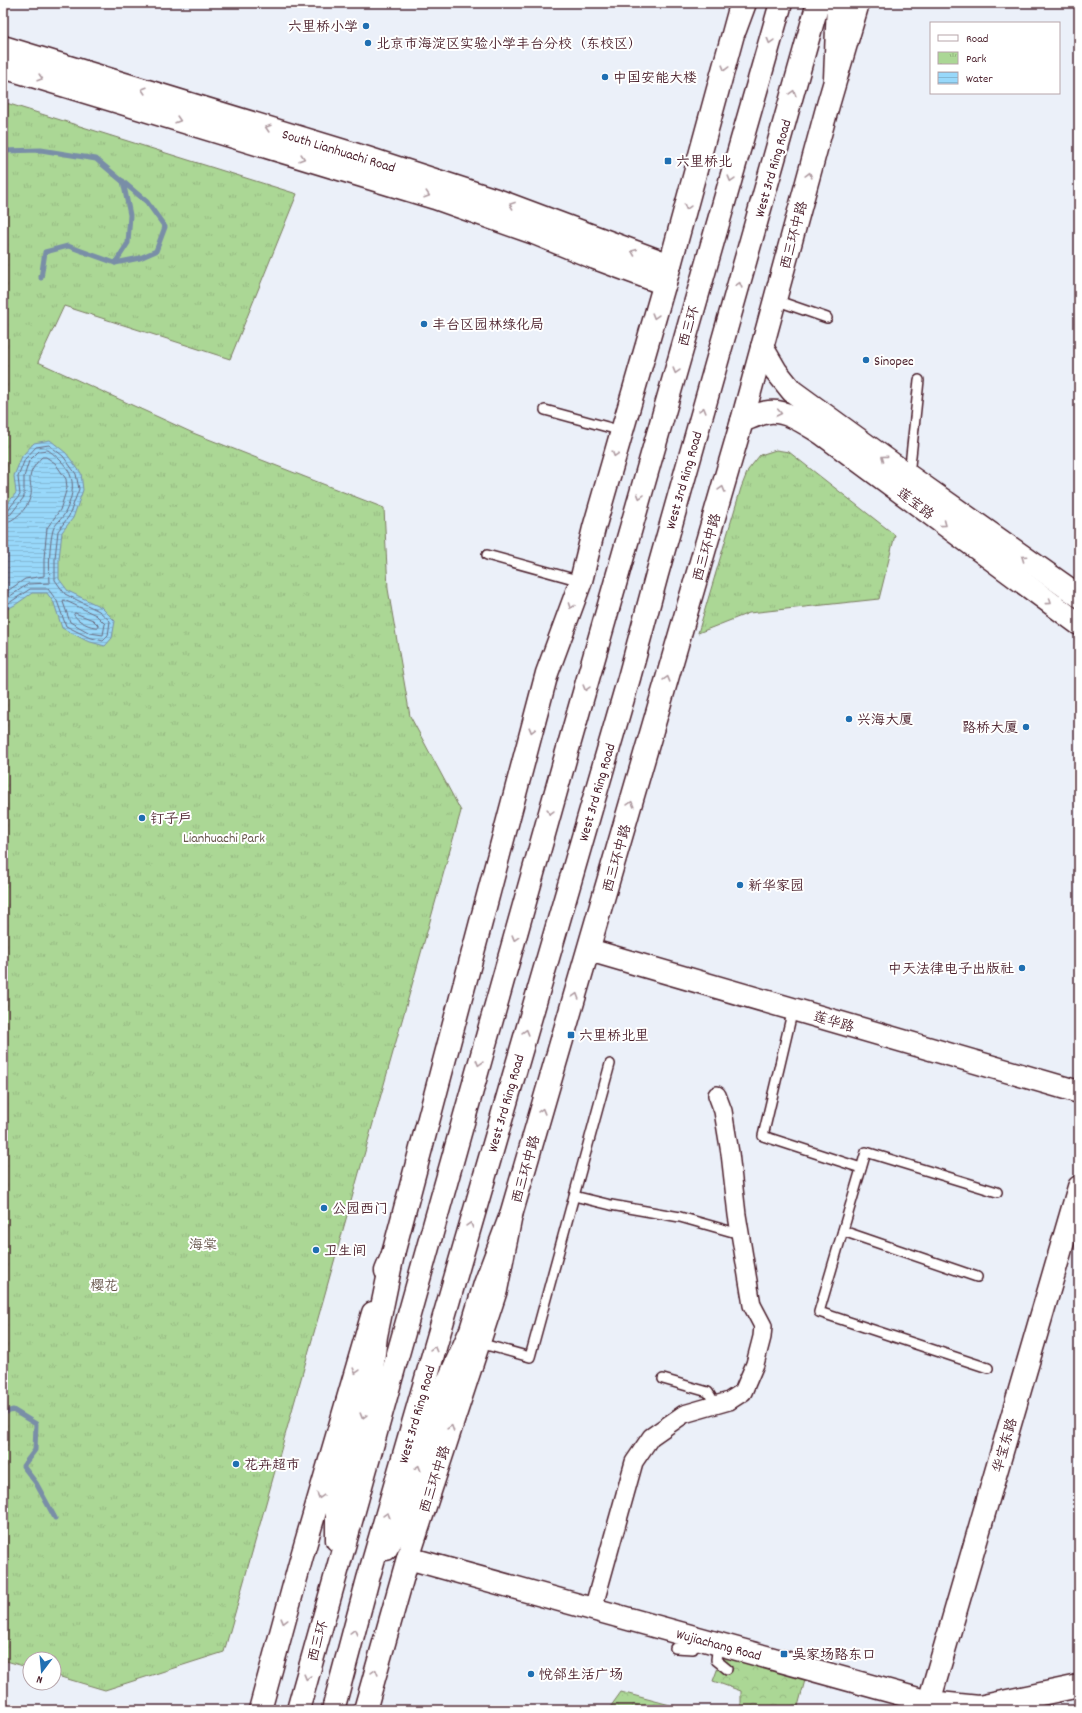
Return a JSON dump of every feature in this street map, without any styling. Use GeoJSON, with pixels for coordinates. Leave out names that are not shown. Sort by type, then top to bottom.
{"type":"FeatureCollection","features":[{"type":"Feature","properties":{"kind":"main road"},"geometry":{"type":"LineString","coordinates":[[336,1572],[338,1508],[369,1396],[376,1336],[393,1254],[547,673],[580,580],[742,3]]}},
{"type":"Feature","properties":{"kind":"main road"},"geometry":{"type":"LineString","coordinates":[[735,30],[745,3]]}},
{"type":"Feature","properties":{"kind":"main road"},"geometry":{"type":"LineString","coordinates":[[336,1572],[565,760],[781,3]]}},
{"type":"Feature","properties":{"kind":"main road","name":"West 3rd Ring Road"},"geometry":{"type":"LineString","coordinates":[[368,1579],[629,678],[656,574],[818,3]]}},
{"type":"Feature","properties":{"kind":"main road"},"geometry":{"type":"LineString","coordinates":[[835,79],[838,3]]}},
{"type":"Feature","properties":{"kind":"main road","name":"西三环中路"},"geometry":{"type":"LineString","coordinates":[[365,1710],[408,1558],[496,1290],[511,1216],[742,421],[835,79],[858,3]]}},
{"type":"Feature","properties":{"kind":"main road","name":"South Lianhuachi Road"},"geometry":{"type":"LineString","coordinates":[[3,47],[367,158],[502,202],[667,274]]}},
{"type":"Feature","properties":{"kind":"main road","name":"South Lianhuachi Road"},"geometry":{"type":"LineString","coordinates":[[3,66],[428,195],[534,233],[595,258],[667,274]]}},
{"type":"Feature","properties":{"kind":"main road","name":"莲宝路"},"geometry":{"type":"LineString","coordinates":[[762,347],[776,371],[792,391],[1079,596]]}},
{"type":"Feature","properties":{"kind":"main road","name":"莲宝路"},"geometry":{"type":"LineString","coordinates":[[742,421],[768,412],[781,413],[798,419],[821,433],[1079,624]]}},
{"type":"Feature","properties":{"kind":"main road","name":"莲华路"},"geometry":{"type":"LineString","coordinates":[[589,950],[1079,1092]]}},
{"type":"Feature","properties":{"kind":"main road","name":"华宝东路"},"geometry":{"type":"LineString","coordinates":[[929,1702],[1079,1187]]}},
{"type":"Feature","properties":{"kind":"main road"},"geometry":{"type":"LineString","coordinates":[[333,1710],[368,1579],[403,1519],[434,1414],[471,1330],[485,1284],[511,1216]]}},
{"type":"Feature","properties":{"kind":"main road"},"geometry":{"type":"LineString","coordinates":[[260,1710],[302,1556],[380,1286],[393,1254]]}},
{"type":"Feature","properties":{"kind":"main road","name":"Wujiachang Road"},"geometry":{"type":"LineString","coordinates":[[408,1558],[929,1702],[980,1707],[1010,1706],[1079,1686]]}},
{"type":"Feature","properties":{"kind":"main road","name":"西三环"},"geometry":{"type":"LineString","coordinates":[[298,1710],[336,1572]]}},
{"type":"Feature","properties":{"kind":"street"},"geometry":{"type":"LineString","coordinates":[[593,1610],[634,1462],[651,1437],[684,1414],[729,1401],[743,1392],[755,1364],[762,1337],[764,1326],[752,1305],[740,1234],[723,1111],[717,1095]]}},
{"type":"Feature","properties":{"kind":"lane"},"geometry":{"type":"LineString","coordinates":[[775,300],[827,318]]}},
{"type":"Feature","properties":{"kind":"lane"},"geometry":{"type":"LineString","coordinates":[[909,476],[919,380]]}},
{"type":"Feature","properties":{"kind":"lane"},"geometry":{"type":"LineString","coordinates":[[545,410],[622,431]]}},
{"type":"Feature","properties":{"kind":"lane"},"geometry":{"type":"LineString","coordinates":[[487,555],[580,580]]}},
{"type":"Feature","properties":{"kind":"lane"},"geometry":{"type":"LineString","coordinates":[[793,1009],[763,1136],[861,1168]]}},
{"type":"Feature","properties":{"kind":"lane"},"geometry":{"type":"LineString","coordinates":[[479,1343],[530,1357],[610,1064]]}},
{"type":"Feature","properties":{"kind":"lane"},"geometry":{"type":"LineString","coordinates":[[988,1368],[819,1312],[866,1152],[997,1192]]}},
{"type":"Feature","properties":{"kind":"lane"},"geometry":{"type":"LineString","coordinates":[[574,1196],[611,1205],[680,1217],[740,1234]]}},
{"type":"Feature","properties":{"kind":"lane"},"geometry":{"type":"LineString","coordinates":[[843,1231],[977,1277]]}},
{"type":"Feature","properties":{"kind":"lane"},"geometry":{"type":"LineString","coordinates":[[663,1379],[708,1392],[716,1405]]}},
{"type":"Feature","properties":{"kind":"lane"},"geometry":{"type":"LineString","coordinates":[[675,1648],[693,1649],[708,1640],[716,1660],[727,1669]]}},
{"type":"Feature","properties":{"kind":"green space","name":"Lianhuachi Park"},"geometry":{"type":"Polygon","coordinates":[[[3,102],[297,194],[230,359],[64,306],[38,362],[193,433],[384,508],[388,589],[410,716],[461,811],[224,1652],[105,1690],[62,1677],[62,1651],[22,1651],[22,1666],[3,1660],[3,102]]]}},
{"type":"Feature","properties":{"kind":"green space"},"geometry":{"type":"Polygon","coordinates":[[[776,450],[789,452],[895,535],[879,599],[749,613],[698,633],[741,488],[748,470],[760,455],[776,450]]]}},
{"type":"Feature","properties":{"kind":"green space"},"geometry":{"type":"Polygon","coordinates":[[[726,1646],[808,1669],[797,1710],[741,1710],[741,1691],[713,1681],[726,1646]]]}},
{"type":"Feature","properties":{"kind":"green space"},"geometry":{"type":"Polygon","coordinates":[[[621,1692],[689,1710],[608,1710],[621,1692]]]}},
{"type":"Feature","properties":{"kind":"water"},"geometry":{"type":"Polygon","coordinates":[[[50,440],[66,453],[81,473],[83,490],[73,518],[62,532],[59,559],[59,579],[68,591],[101,607],[115,621],[112,638],[105,646],[87,641],[62,628],[54,603],[47,593],[32,593],[15,605],[3,611],[3,509],[16,493],[14,476],[22,456],[34,443],[50,440]]]}},
{"type":"Feature","properties":{"kind":"waterway"},"geometry":{"type":"LineString","coordinates":[[3,151],[41,150],[96,159],[147,202],[165,227],[156,251],[140,258],[115,263],[68,246],[45,252],[41,278]]}},
{"type":"Feature","properties":{"kind":"waterway"},"geometry":{"type":"LineString","coordinates":[[115,263],[128,243],[130,215],[123,181]]}},
{"type":"Feature","properties":{"kind":"waterway"},"geometry":{"type":"LineString","coordinates":[[3,1413],[13,1410],[36,1424],[35,1450],[23,1466],[36,1483],[55,1518]]}},
{"type":"Feature","properties":{"kind":"place","name":"六里桥小学"},"geometry":{"type":"Point","coordinates":[366,26]}},
{"type":"Feature","properties":{"kind":"place","name":"北京市海淀区实验小学丰台分校（东校区）"},"geometry":{"type":"Point","coordinates":[368,43]}},
{"type":"Feature","properties":{"kind":"place","name":"中国安能大楼"},"geometry":{"type":"Point","coordinates":[605,77]}},
{"type":"Feature","properties":{"kind":"place","name":"六里桥北"},"geometry":{"type":"Point","coordinates":[668,161]}},
{"type":"Feature","properties":{"kind":"place","name":"丰台区园林绿化局"},"geometry":{"type":"Point","coordinates":[424,324]}},
{"type":"Feature","properties":{"kind":"place","name":"Sinopec"},"geometry":{"type":"Point","coordinates":[866,360]}},
{"type":"Feature","properties":{"kind":"place","name":"兴海大厦"},"geometry":{"type":"Point","coordinates":[849,719]}},
{"type":"Feature","properties":{"kind":"place","name":"路桥大厦"},"geometry":{"type":"Point","coordinates":[1026,727]}},
{"type":"Feature","properties":{"kind":"place","name":"钉子户"},"geometry":{"type":"Point","coordinates":[142,818]}},
{"type":"Feature","properties":{"kind":"place","name":"新华家园"},"geometry":{"type":"Point","coordinates":[740,885]}},
{"type":"Feature","properties":{"kind":"place","name":"中天法律电子出版社"},"geometry":{"type":"Point","coordinates":[1022,968]}},
{"type":"Feature","properties":{"kind":"place","name":"六里桥北里"},"geometry":{"type":"Point","coordinates":[571,1035]}},
{"type":"Feature","properties":{"kind":"place","name":"公园西门"},"geometry":{"type":"Point","coordinates":[324,1208]}},
{"type":"Feature","properties":{"kind":"place","name":"卫生间"},"geometry":{"type":"Point","coordinates":[316,1250]}},
{"type":"Feature","properties":{"kind":"place","name":"花卉超市"},"geometry":{"type":"Point","coordinates":[236,1464]}},
{"type":"Feature","properties":{"kind":"place","name":"吴家场路东口"},"geometry":{"type":"Point","coordinates":[784,1654]}},
{"type":"Feature","properties":{"kind":"place","name":"悦邻生活广场"},"geometry":{"type":"Point","coordinates":[531,1674]}},
{"type":"Feature","properties":{"kind":"park label","name":"海棠"},"geometry":{"type":"Point","coordinates":[203,1244]}},
{"type":"Feature","properties":{"kind":"park label","name":"樱花"},"geometry":{"type":"Point","coordinates":[104,1285]}}]}
